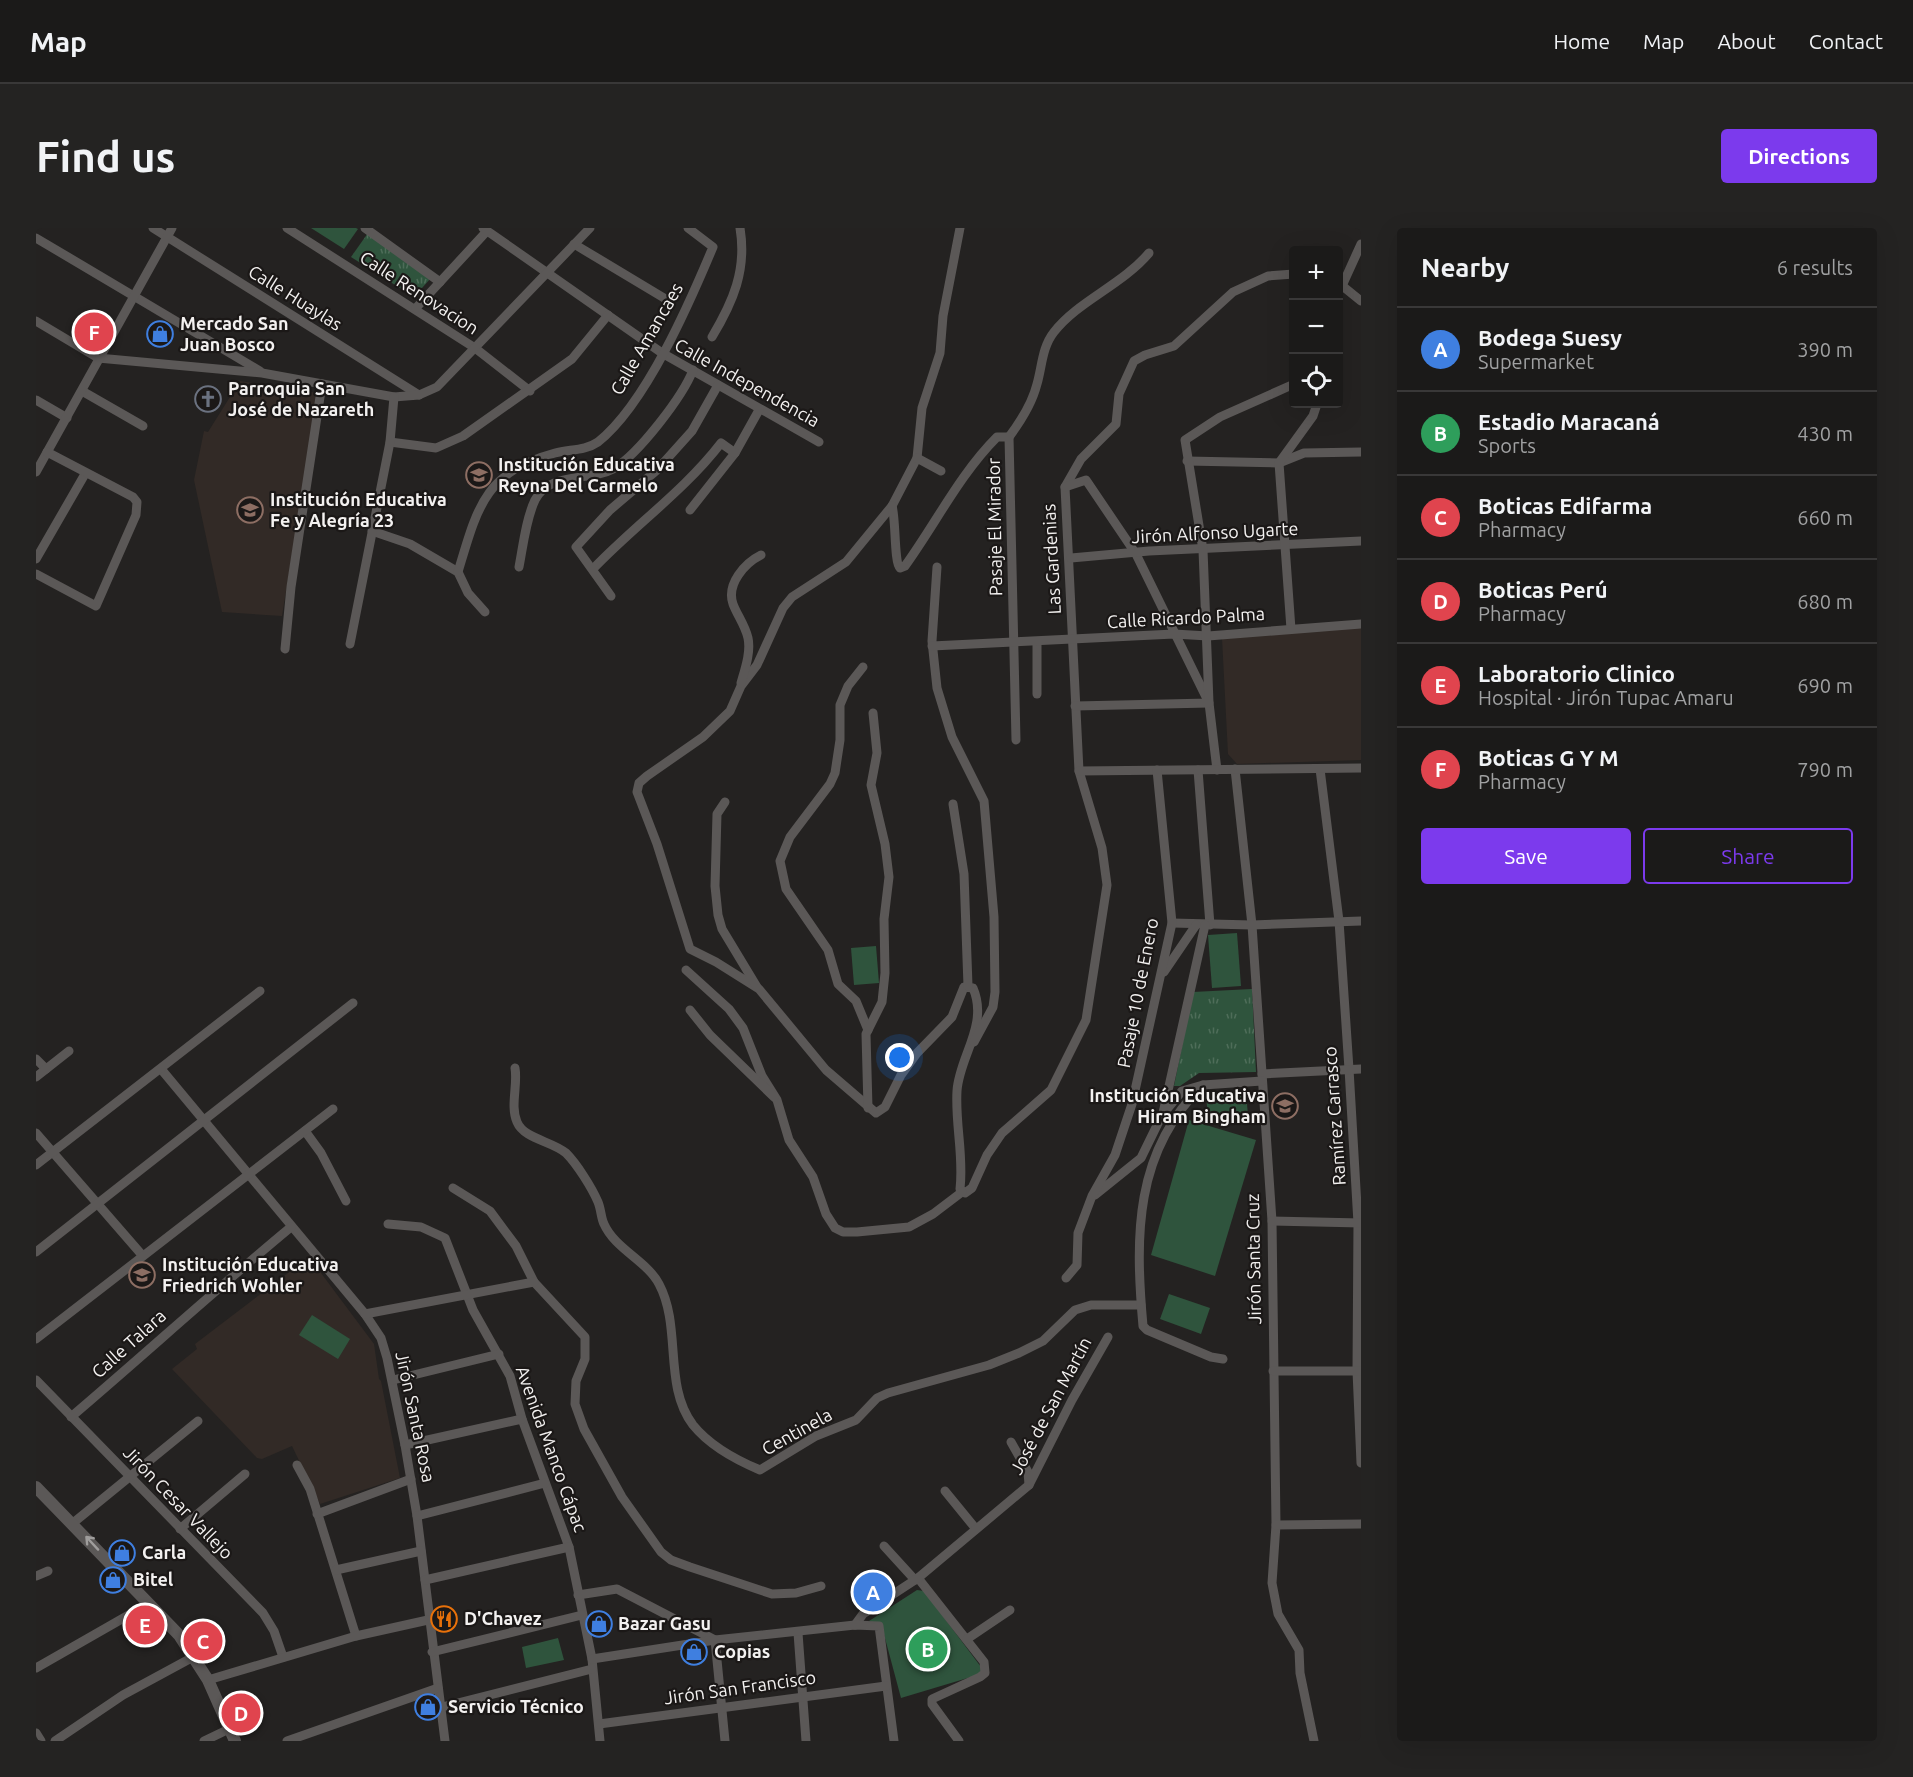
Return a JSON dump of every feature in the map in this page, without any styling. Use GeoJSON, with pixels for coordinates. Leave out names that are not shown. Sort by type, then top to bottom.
{"type":"FeatureCollection","features":[{"type":"Feature","properties":{"kind":"main road"},"geometry":{"type":"LineString","coordinates":[[38,1492],[72,1523],[179,1635],[195,1656],[208,1680],[235,1741]]}},
{"type":"Feature","properties":{"kind":"street","name":"Calle Huaylas"},"geometry":{"type":"LineString","coordinates":[[153,228],[169,232],[419,395]]}},
{"type":"Feature","properties":{"kind":"street","name":"Calle Renovacion"},"geometry":{"type":"LineString","coordinates":[[287,228],[416,308],[475,348],[530,391]]}},
{"type":"Feature","properties":{"kind":"street"},"geometry":{"type":"LineString","coordinates":[[365,228],[440,282]]}},
{"type":"Feature","properties":{"kind":"street"},"geometry":{"type":"LineString","coordinates":[[36,321],[98,358],[262,373],[394,397],[419,395],[437,387],[590,228]]}},
{"type":"Feature","properties":{"kind":"street","name":"Calle Amancaes"},"geometry":{"type":"LineString","coordinates":[[458,572],[473,521],[488,492],[513,470],[528,462],[555,452],[590,447],[600,440],[644,386],[686,313],[713,246],[688,228]]}},
{"type":"Feature","properties":{"kind":"street"},"geometry":{"type":"LineString","coordinates":[[712,338],[734,299],[741,270],[740,228]]}},
{"type":"Feature","properties":{"kind":"street"},"geometry":{"type":"LineString","coordinates":[[741,686],[757,665],[783,608],[792,597],[846,562],[892,506],[917,458],[922,408],[940,353],[943,316],[960,228]]}},
{"type":"Feature","properties":{"kind":"street"},"geometry":{"type":"LineString","coordinates":[[416,308],[485,230]]}},
{"type":"Feature","properties":{"kind":"street","name":"Calle Independencia"},"geometry":{"type":"LineString","coordinates":[[485,230],[662,354],[819,442]]}},
{"type":"Feature","properties":{"kind":"street"},"geometry":{"type":"LineString","coordinates":[[36,472],[169,232]]}},
{"type":"Feature","properties":{"kind":"street"},"geometry":{"type":"LineString","coordinates":[[36,238],[262,373]]}},
{"type":"Feature","properties":{"kind":"street"},"geometry":{"type":"LineString","coordinates":[[574,244],[664,298]]}},
{"type":"Feature","properties":{"kind":"street"},"geometry":{"type":"LineString","coordinates":[[1343,278],[1361,244]]}},
{"type":"Feature","properties":{"kind":"street"},"geometry":{"type":"LineString","coordinates":[[1009,437],[1030,404],[1037,386],[1040,363],[1053,333],[1129,274],[1149,253]]}},
{"type":"Feature","properties":{"kind":"street","name":"Las Gardenias"},"geometry":{"type":"LineString","coordinates":[[777,1100],[789,1140],[813,1177],[830,1221],[843,1232],[880,1232],[909,1227],[933,1214],[962,1192],[969,1192],[987,1155],[1002,1134],[1051,1090],[1086,1020],[1107,885],[1102,848],[1080,771],[1072,641],[1071,558],[1065,487],[1081,459],[1116,424],[1119,394],[1134,361],[1174,346],[1233,292],[1268,276],[1289,274]]}},
{"type":"Feature","properties":{"kind":"street"},"geometry":{"type":"LineString","coordinates":[[1343,286],[1361,301]]}},
{"type":"Feature","properties":{"kind":"street"},"geometry":{"type":"LineString","coordinates":[[390,442],[436,448],[463,436],[530,391],[572,359],[608,315]]}},
{"type":"Feature","properties":{"kind":"street"},"geometry":{"type":"LineString","coordinates":[[519,567],[535,499],[546,488],[563,479],[596,476],[615,468],[662,420],[688,383],[693,370]]}},
{"type":"Feature","properties":{"kind":"street"},"geometry":{"type":"LineString","coordinates":[[285,649],[291,587],[322,384]]}},
{"type":"Feature","properties":{"kind":"street"},"geometry":{"type":"LineString","coordinates":[[611,596],[576,547],[610,510],[657,470],[692,431],[718,385]]}},
{"type":"Feature","properties":{"kind":"street"},"geometry":{"type":"LineString","coordinates":[[1217,770],[1209,703],[1203,550],[1184,445],[1188,437],[1220,417],[1289,386]]}},
{"type":"Feature","properties":{"kind":"street"},"geometry":{"type":"LineString","coordinates":[[81,392],[144,426]]}},
{"type":"Feature","properties":{"kind":"street"},"geometry":{"type":"LineString","coordinates":[[350,644],[390,442],[394,397]]}},
{"type":"Feature","properties":{"kind":"street"},"geometry":{"type":"LineString","coordinates":[[36,400],[67,418]]}},
{"type":"Feature","properties":{"kind":"street"},"geometry":{"type":"LineString","coordinates":[[1291,629],[1279,463],[1313,416],[1316,408]]}},
{"type":"Feature","properties":{"kind":"street"},"geometry":{"type":"LineString","coordinates":[[690,510],[735,453],[759,410]]}},
{"type":"Feature","properties":{"kind":"street","name":"Pasaje El Mirador"},"geometry":{"type":"LineString","coordinates":[[892,506],[898,544],[896,562],[900,568],[905,566],[937,522],[980,455],[997,437],[1009,437],[1016,740]]}},
{"type":"Feature","properties":{"kind":"street"},"geometry":{"type":"LineString","coordinates":[[593,568],[626,534],[690,477],[721,443],[735,453]]}},
{"type":"Feature","properties":{"kind":"street"},"geometry":{"type":"LineString","coordinates":[[36,574],[96,606],[136,514],[137,502],[133,497],[85,474],[47,452]]}},
{"type":"Feature","properties":{"kind":"street"},"geometry":{"type":"LineString","coordinates":[[1187,461],[1279,463],[1304,453],[1361,452]]}},
{"type":"Feature","properties":{"kind":"street"},"geometry":{"type":"LineString","coordinates":[[917,458],[941,471]]}},
{"type":"Feature","properties":{"kind":"street"},"geometry":{"type":"LineString","coordinates":[[36,559],[85,474]]}},
{"type":"Feature","properties":{"kind":"street"},"geometry":{"type":"LineString","coordinates":[[1065,487],[1086,480],[1136,554],[1209,703]]}},
{"type":"Feature","properties":{"kind":"street"},"geometry":{"type":"LineString","coordinates":[[372,531],[410,544],[458,572],[468,593],[485,612]]}},
{"type":"Feature","properties":{"kind":"street","name":"Jirón Alfonso Ugarte"},"geometry":{"type":"LineString","coordinates":[[1071,558],[1136,554],[1149,551],[1361,541]]}},
{"type":"Feature","properties":{"kind":"street"},"geometry":{"type":"LineString","coordinates":[[759,989],[690,949],[657,844],[637,792],[639,783],[647,776],[719,723],[730,711],[741,686],[749,650],[748,638],[733,603],[732,589],[745,566],[761,555]]}},
{"type":"Feature","properties":{"kind":"street"},"geometry":{"type":"LineString","coordinates":[[937,567],[932,646],[937,688],[952,737],[984,801],[997,975],[993,1007],[973,1044],[957,1091],[962,1192]]}},
{"type":"Feature","properties":{"kind":"street","name":"Calle Ricardo Palma"},"geometry":{"type":"LineString","coordinates":[[932,646],[1072,641],[1174,634],[1208,636],[1361,624]]}},
{"type":"Feature","properties":{"kind":"street"},"geometry":{"type":"LineString","coordinates":[[1037,642],[1037,694]]}},
{"type":"Feature","properties":{"kind":"street"},"geometry":{"type":"LineString","coordinates":[[863,667],[848,686],[840,705],[840,740],[835,773],[830,784],[790,837],[780,861],[786,889],[828,950],[838,984],[856,1001],[868,1030]]}},
{"type":"Feature","properties":{"kind":"street"},"geometry":{"type":"LineString","coordinates":[[1075,706],[1209,703]]}},
{"type":"Feature","properties":{"kind":"street"},"geometry":{"type":"LineString","coordinates":[[868,1108],[866,1059],[868,1030],[882,1002],[885,973],[885,912],[889,877],[885,844],[871,785],[877,753],[873,713]]}},
{"type":"Feature","properties":{"kind":"street"},"geometry":{"type":"LineString","coordinates":[[1080,771],[1361,768]]}},
{"type":"Feature","properties":{"kind":"street","name":"Jirón Santa Cruz"},"geometry":{"type":"LineString","coordinates":[[1235,769],[1252,925],[1272,1221],[1276,1525],[1272,1583],[1278,1614],[1299,1650],[1300,1673],[1314,1741]]}},
{"type":"Feature","properties":{"kind":"street","name":"Ramírez Carrasco"},"geometry":{"type":"LineString","coordinates":[[1320,769],[1338,921],[1360,1223],[1361,1463]]}},
{"type":"Feature","properties":{"kind":"street","name":"Pasaje 10 de Enero"},"geometry":{"type":"LineString","coordinates":[[1066,1278],[1077,1265],[1078,1233],[1092,1196],[1115,1155],[1132,1104],[1172,923],[1157,770]]}},
{"type":"Feature","properties":{"kind":"street"},"geometry":{"type":"LineString","coordinates":[[1092,1196],[1141,1158],[1162,1115],[1204,925],[1198,770]]}},
{"type":"Feature","properties":{"kind":"street"},"geometry":{"type":"LineString","coordinates":[[724,802],[717,814],[715,886],[722,929],[759,989],[826,1070],[868,1108],[876,1113],[885,1107],[901,1075],[916,1053],[952,1017],[960,993],[968,986]]}},
{"type":"Feature","properties":{"kind":"street"},"geometry":{"type":"LineString","coordinates":[[953,804],[964,874],[968,986]]}},
{"type":"Feature","properties":{"kind":"street"},"geometry":{"type":"LineString","coordinates":[[1172,923],[1252,925],[1361,921]]}},
{"type":"Feature","properties":{"kind":"street"},"geometry":{"type":"LineString","coordinates":[[1160,978],[1204,925]]}},
{"type":"Feature","properties":{"kind":"street"},"geometry":{"type":"LineString","coordinates":[[686,970],[729,1009],[742,1028],[762,1076],[777,1100]]}},
{"type":"Feature","properties":{"kind":"street"},"geometry":{"type":"LineString","coordinates":[[968,986],[973,988],[977,997],[973,1044]]}},
{"type":"Feature","properties":{"kind":"street"},"geometry":{"type":"LineString","coordinates":[[36,1165],[260,991]]}},
{"type":"Feature","properties":{"kind":"street"},"geometry":{"type":"LineString","coordinates":[[36,1252],[353,1003]]}},
{"type":"Feature","properties":{"kind":"street"},"geometry":{"type":"LineString","coordinates":[[690,1010],[710,1035],[777,1100]]}},
{"type":"Feature","properties":{"kind":"street"},"geometry":{"type":"LineString","coordinates":[[36,1077],[69,1051]]}},
{"type":"Feature","properties":{"kind":"street"},"geometry":{"type":"LineString","coordinates":[[36,1059],[46,1069]]}},
{"type":"Feature","properties":{"kind":"street","name":"Centinela"},"geometry":{"type":"LineString","coordinates":[[515,1068],[518,1081],[514,1111],[517,1123],[524,1131],[567,1154],[593,1191],[604,1225],[615,1240],[659,1282],[671,1330],[683,1407],[694,1425],[723,1451],[760,1470],[816,1436],[856,1420],[877,1398],[989,1365],[1043,1341],[1075,1310],[1090,1305],[1141,1305]]}},
{"type":"Feature","properties":{"kind":"street","name":"Jirón Santa Rosa"},"geometry":{"type":"LineString","coordinates":[[161,1069],[365,1314],[381,1338],[393,1380],[417,1516],[428,1620],[445,1741]]}},
{"type":"Feature","properties":{"kind":"street"},"geometry":{"type":"LineString","coordinates":[[1162,1115],[1182,1091],[1203,1085],[1262,1077],[1361,1069]]}},
{"type":"Feature","properties":{"kind":"street"},"geometry":{"type":"LineString","coordinates":[[1203,1085],[1180,1108],[1162,1138],[1140,1209],[1141,1305],[1143,1326],[1147,1330],[1211,1357],[1222,1359]]}},
{"type":"Feature","properties":{"kind":"street"},"geometry":{"type":"LineString","coordinates":[[36,1339],[333,1109]]}},
{"type":"Feature","properties":{"kind":"street"},"geometry":{"type":"LineString","coordinates":[[306,1131],[346,1201]]}},
{"type":"Feature","properties":{"kind":"street"},"geometry":{"type":"LineString","coordinates":[[36,1133],[142,1255]]}},
{"type":"Feature","properties":{"kind":"street"},"geometry":{"type":"LineString","coordinates":[[453,1188],[490,1211],[516,1246],[534,1282],[585,1337],[585,1359],[576,1381],[575,1404],[584,1429],[622,1497],[661,1552],[671,1560],[772,1594],[796,1593],[821,1586]]}},
{"type":"Feature","properties":{"kind":"street"},"geometry":{"type":"LineString","coordinates":[[1272,1221],[1360,1223]]}},
{"type":"Feature","properties":{"kind":"street","name":"Avenida Manco Cápac"},"geometry":{"type":"LineString","coordinates":[[388,1224],[421,1227],[446,1238],[467,1294],[510,1376],[522,1419],[568,1547],[592,1664],[599,1724],[598,1741]]}},
{"type":"Feature","properties":{"kind":"street","name":"Calle Talara"},"geometry":{"type":"LineString","coordinates":[[71,1417],[205,1298],[291,1227]]}},
{"type":"Feature","properties":{"kind":"street"},"geometry":{"type":"LineString","coordinates":[[365,1314],[534,1282]]}},
{"type":"Feature","properties":{"kind":"street","name":"José de San Martín"},"geometry":{"type":"LineString","coordinates":[[855,1625],[863,1614],[917,1579],[1029,1485],[1072,1400],[1108,1337]]}},
{"type":"Feature","properties":{"kind":"street"},"geometry":{"type":"LineString","coordinates":[[393,1380],[499,1354]]}},
{"type":"Feature","properties":{"kind":"street"},"geometry":{"type":"LineString","coordinates":[[1273,1371],[1359,1371]]}},
{"type":"Feature","properties":{"kind":"street","name":"Jirón Cesar Vallejo"},"geometry":{"type":"LineString","coordinates":[[36,1380],[263,1612],[274,1631],[283,1657]]}},
{"type":"Feature","properties":{"kind":"street"},"geometry":{"type":"LineString","coordinates":[[405,1445],[522,1419]]}},
{"type":"Feature","properties":{"kind":"street"},"geometry":{"type":"LineString","coordinates":[[72,1523],[198,1421]]}},
{"type":"Feature","properties":{"kind":"street"},"geometry":{"type":"LineString","coordinates":[[1011,1442],[1028,1472],[1029,1485]]}},
{"type":"Feature","properties":{"kind":"street"},"geometry":{"type":"LineString","coordinates":[[297,1465],[310,1489],[356,1636]]}},
{"type":"Feature","properties":{"kind":"street"},"geometry":{"type":"LineString","coordinates":[[180,1528],[245,1474]]}},
{"type":"Feature","properties":{"kind":"street"},"geometry":{"type":"LineString","coordinates":[[317,1514],[411,1479]]}},
{"type":"Feature","properties":{"kind":"street"},"geometry":{"type":"LineString","coordinates":[[417,1516],[545,1483]]}},
{"type":"Feature","properties":{"kind":"street"},"geometry":{"type":"LineString","coordinates":[[945,1491],[976,1529]]}},
{"type":"Feature","properties":{"kind":"street"},"geometry":{"type":"LineString","coordinates":[[1276,1525],[1361,1524]]}},
{"type":"Feature","properties":{"kind":"street"},"geometry":{"type":"LineString","coordinates":[[884,1546],[917,1579],[968,1639],[984,1662],[985,1673],[981,1677],[935,1696],[932,1704],[959,1741]]}},
{"type":"Feature","properties":{"kind":"street"},"geometry":{"type":"LineString","coordinates":[[425,1580],[568,1547]]}},
{"type":"Feature","properties":{"kind":"street"},"geometry":{"type":"LineString","coordinates":[[336,1570],[421,1551]]}},
{"type":"Feature","properties":{"kind":"street"},"geometry":{"type":"LineString","coordinates":[[36,1576],[48,1571]]}},
{"type":"Feature","properties":{"kind":"street"},"geometry":{"type":"LineString","coordinates":[[578,1595],[617,1589],[715,1640]]}},
{"type":"Feature","properties":{"kind":"street"},"geometry":{"type":"LineString","coordinates":[[36,1668],[148,1604]]}},
{"type":"Feature","properties":{"kind":"street"},"geometry":{"type":"LineString","coordinates":[[968,1639],[1010,1610]]}},
{"type":"Feature","properties":{"kind":"street"},"geometry":{"type":"LineString","coordinates":[[432,1652],[582,1615]]}},
{"type":"Feature","properties":{"kind":"street"},"geometry":{"type":"LineString","coordinates":[[208,1680],[356,1636],[428,1620]]}},
{"type":"Feature","properties":{"kind":"street"},"geometry":{"type":"LineString","coordinates":[[442,1707],[592,1664],[715,1640],[798,1633],[855,1625],[879,1626],[894,1741]]}},
{"type":"Feature","properties":{"kind":"street"},"geometry":{"type":"LineString","coordinates":[[798,1633],[806,1741]]}},
{"type":"Feature","properties":{"kind":"street"},"geometry":{"type":"LineString","coordinates":[[715,1640],[724,1741]]}},
{"type":"Feature","properties":{"kind":"street"},"geometry":{"type":"LineString","coordinates":[[55,1741],[123,1695],[195,1656]]}},
{"type":"Feature","properties":{"kind":"street","name":"Jirón San Francisco"},"geometry":{"type":"LineString","coordinates":[[599,1724],[886,1686]]}},
{"type":"Feature","properties":{"kind":"street"},"geometry":{"type":"LineString","coordinates":[[287,1741],[438,1688]]}},
{"type":"Feature","properties":{"kind":"street"},"geometry":{"type":"LineString","coordinates":[[204,1741],[230,1729]]}},
{"type":"Feature","properties":{"kind":"street"},"geometry":{"type":"LineString","coordinates":[[36,1733],[41,1741]]}},
{"type":"Feature","properties":{"kind":"shaded area","name":"Institución Educativa Fe y Alegría 23"},"geometry":{"type":"Polygon","coordinates":[[[240,381],[318,393],[282,616],[222,612],[194,480],[204,431],[208,432],[240,381]]]}},
{"type":"Feature","properties":{"kind":"shaded area"},"geometry":{"type":"Polygon","coordinates":[[[1361,627],[1361,760],[1237,764],[1228,754],[1222,638],[1361,627]]]}},
{"type":"Feature","properties":{"kind":"shaded area"},"geometry":{"type":"Polygon","coordinates":[[[309,1257],[374,1344],[400,1478],[320,1504],[292,1446],[262,1459],[257,1458],[172,1369],[197,1349],[195,1344],[309,1257]]]}},
{"type":"Feature","properties":{"kind":"green space"},"geometry":{"type":"Polygon","coordinates":[[[311,228],[356,228],[358,229],[344,249],[311,228]]]}},
{"type":"Feature","properties":{"kind":"green space"},"geometry":{"type":"Polygon","coordinates":[[[368,233],[430,279],[414,297],[351,257],[368,233]]]}},
{"type":"Feature","properties":{"kind":"green space"},"geometry":{"type":"Polygon","coordinates":[[[1237,933],[1241,986],[1212,988],[1208,935],[1237,933]]]}},
{"type":"Feature","properties":{"kind":"green space"},"geometry":{"type":"Polygon","coordinates":[[[876,946],[879,983],[854,985],[851,948],[876,946]]]}},
{"type":"Feature","properties":{"kind":"green space"},"geometry":{"type":"Polygon","coordinates":[[[1252,989],[1256,1072],[1199,1073],[1180,1086],[1174,1086],[1193,992],[1252,989]]]}},
{"type":"Feature","properties":{"kind":"green space"},"geometry":{"type":"Polygon","coordinates":[[[1246,1091],[1248,1116],[1208,1119],[1206,1094],[1246,1091]]]}},
{"type":"Feature","properties":{"kind":"green space"},"geometry":{"type":"Polygon","coordinates":[[[1189,1120],[1256,1140],[1215,1276],[1151,1255],[1189,1120]]]}},
{"type":"Feature","properties":{"kind":"green space"},"geometry":{"type":"Polygon","coordinates":[[[1169,1294],[1210,1308],[1201,1334],[1160,1319],[1169,1294]]]}},
{"type":"Feature","properties":{"kind":"green space"},"geometry":{"type":"Polygon","coordinates":[[[312,1315],[350,1339],[338,1359],[299,1335],[312,1315]]]}},
{"type":"Feature","properties":{"kind":"green space"},"geometry":{"type":"Polygon","coordinates":[[[917,1590],[924,1591],[984,1671],[981,1674],[901,1698],[882,1627],[869,1621],[917,1590]]]}},
{"type":"Feature","properties":{"kind":"green space"},"geometry":{"type":"Polygon","coordinates":[[[558,1638],[564,1660],[526,1668],[522,1647],[558,1638]]]}},
{"type":"Feature","properties":{"kind":"place","name":"Boticas G Y M"},"geometry":{"type":"Point","coordinates":[94,332]}},
{"type":"Feature","properties":{"kind":"place","name":"Mercado San Juan Bosco"},"geometry":{"type":"Point","coordinates":[160,334]}},
{"type":"Feature","properties":{"kind":"place","name":"Parroquia San José de Nazareth"},"geometry":{"type":"Point","coordinates":[208,399]}},
{"type":"Feature","properties":{"kind":"place","name":"Institución Educativa Reyna Del Carmelo"},"geometry":{"type":"Point","coordinates":[479,475]}},
{"type":"Feature","properties":{"kind":"place","name":"Institución Educativa Fe y Alegría 23"},"geometry":{"type":"Point","coordinates":[250,510]}},
{"type":"Feature","properties":{"kind":"place","name":"Institución Educativa Hiram Bingham"},"geometry":{"type":"Point","coordinates":[1285,1106]}},
{"type":"Feature","properties":{"kind":"place","name":"Institución Educativa Friedrich Wohler"},"geometry":{"type":"Point","coordinates":[142,1275]}},
{"type":"Feature","properties":{"kind":"place","name":"Carla"},"geometry":{"type":"Point","coordinates":[122,1553]}},
{"type":"Feature","properties":{"kind":"place","name":"Bitel"},"geometry":{"type":"Point","coordinates":[113,1580]}},
{"type":"Feature","properties":{"kind":"place","name":"Bodega Suesy"},"geometry":{"type":"Point","coordinates":[873,1592]}},
{"type":"Feature","properties":{"kind":"place","name":"D'Chavez"},"geometry":{"type":"Point","coordinates":[444,1619]}},
{"type":"Feature","properties":{"kind":"place","name":"Bazar Gasu"},"geometry":{"type":"Point","coordinates":[599,1624]}},
{"type":"Feature","properties":{"kind":"place","name":"Laboratorio Clinico"},"geometry":{"type":"Point","coordinates":[145,1625]}},
{"type":"Feature","properties":{"kind":"place","name":"Boticas Edifarma"},"geometry":{"type":"Point","coordinates":[203,1641]}},
{"type":"Feature","properties":{"kind":"place","name":"Estadio Maracaná"},"geometry":{"type":"Point","coordinates":[928,1649]}},
{"type":"Feature","properties":{"kind":"place","name":"Copias"},"geometry":{"type":"Point","coordinates":[694,1652]}},
{"type":"Feature","properties":{"kind":"place","name":"Servicio Técnico"},"geometry":{"type":"Point","coordinates":[428,1707]}},
{"type":"Feature","properties":{"kind":"place","name":"Boticas Perú"},"geometry":{"type":"Point","coordinates":[241,1713]}}]}
